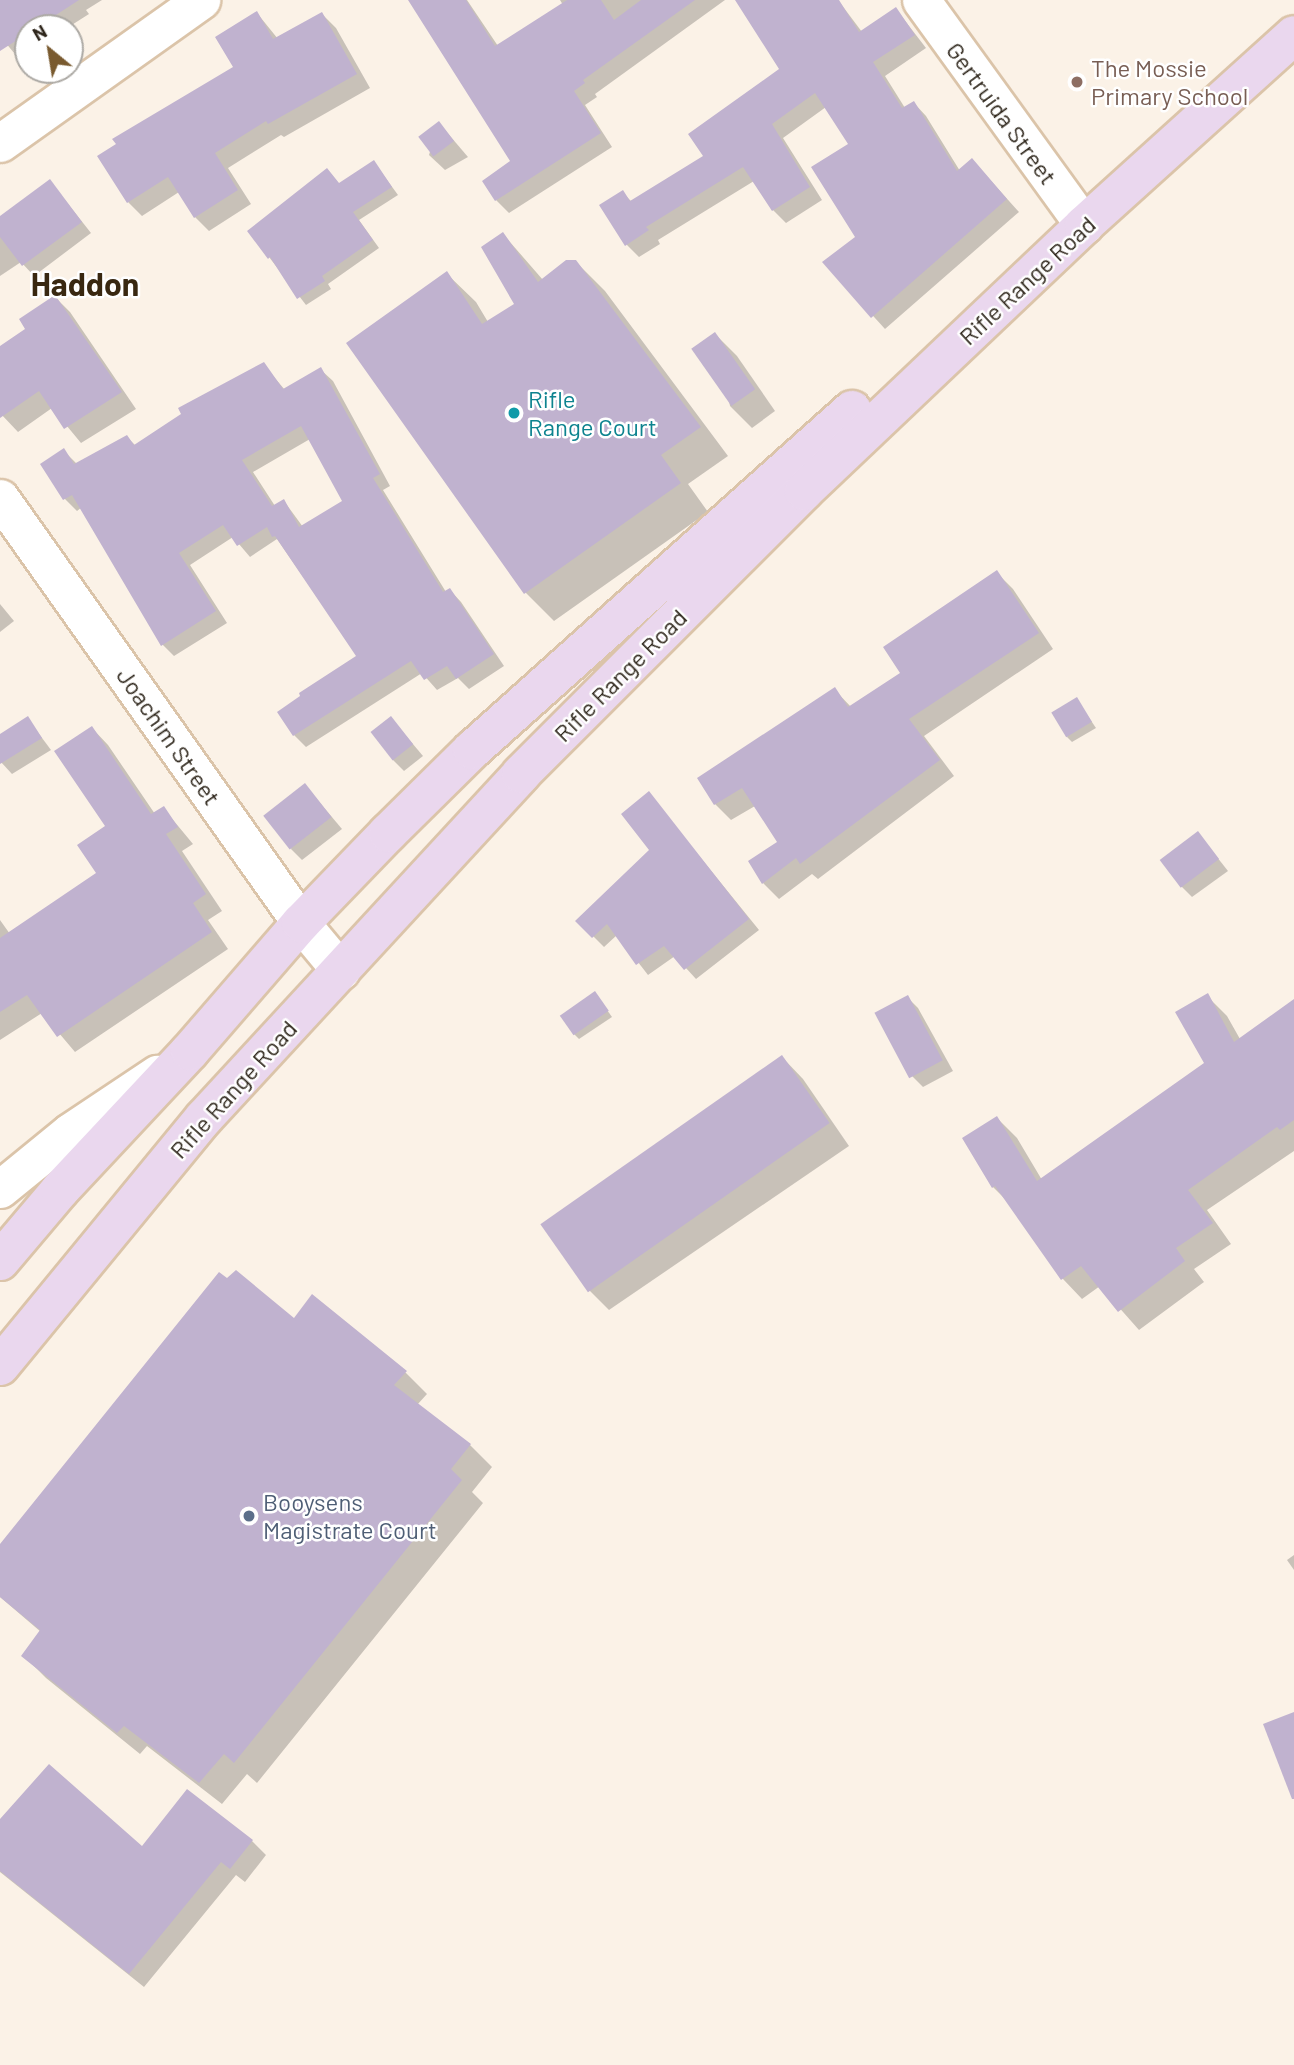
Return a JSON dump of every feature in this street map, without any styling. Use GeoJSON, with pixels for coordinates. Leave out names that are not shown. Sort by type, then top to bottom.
{"type":"FeatureCollection","features":[{"type":"Feature","properties":{"kind":"main road","name":"Rifle Range Road"},"geometry":{"type":"LineString","coordinates":[[0,1366],[204,1118],[521,774],[1077,217],[1294,7]]}},
{"type":"Feature","properties":{"kind":"main road","name":"Rifle Range Road"},"geometry":{"type":"LineString","coordinates":[[0,1261],[60,1190],[190,1051],[302,922],[472,750],[814,445],[1077,217],[1294,35]]}},
{"type":"Feature","properties":{"kind":"street"},"geometry":{"type":"LineString","coordinates":[[0,144],[201,0]]}},
{"type":"Feature","properties":{"kind":"street","name":"Gertruida Street"},"geometry":{"type":"LineString","coordinates":[[920,0],[1077,217]]}},
{"type":"Feature","properties":{"kind":"street","name":"Joachim Street"},"geometry":{"type":"LineString","coordinates":[[0,498],[302,922],[341,971]]}},
{"type":"Feature","properties":{"kind":"street"},"geometry":{"type":"LineString","coordinates":[[0,1189],[70,1132],[190,1051]]}},
{"type":"Feature","properties":{"kind":"building"},"geometry":{"type":"Polygon","coordinates":[[[0,0],[79,0],[58,14],[14,14],[14,42],[0,51],[0,0]]]}},
{"type":"Feature","properties":{"kind":"building"},"geometry":{"type":"Polygon","coordinates":[[[408,0],[466,0],[495,46],[567,0],[601,0],[614,20],[641,0],[695,0],[583,80],[585,83],[574,91],[601,133],[495,201],[482,181],[510,161],[408,0]]]}},
{"type":"Feature","properties":{"kind":"building"},"geometry":{"type":"Polygon","coordinates":[[[735,0],[839,0],[859,32],[896,7],[915,35],[873,62],[902,108],[914,101],[957,171],[972,158],[1007,199],[871,318],[822,262],[855,237],[811,167],[848,144],[815,93],[772,124],[810,187],[772,211],[743,167],[646,227],[649,230],[625,246],[599,205],[623,190],[630,201],[703,156],[688,134],[779,69],[735,0]]]}},
{"type":"Feature","properties":{"kind":"building"},"geometry":{"type":"Polygon","coordinates":[[[257,11],[273,39],[322,12],[357,74],[268,124],[266,121],[215,153],[238,190],[194,218],[168,177],[127,203],[97,156],[116,144],[112,139],[233,67],[215,37],[257,11]]]}},
{"type":"Feature","properties":{"kind":"building"},"geometry":{"type":"Polygon","coordinates":[[[439,121],[454,141],[433,157],[418,137],[439,121]]]}},
{"type":"Feature","properties":{"kind":"building"},"geometry":{"type":"Polygon","coordinates":[[[374,160],[392,187],[353,212],[373,240],[322,276],[325,281],[297,299],[270,257],[268,259],[247,231],[327,168],[339,183],[374,160]]]}},
{"type":"Feature","properties":{"kind":"building"},"geometry":{"type":"Polygon","coordinates":[[[50,179],[82,222],[22,266],[0,237],[0,216],[50,179]]]}},
{"type":"Feature","properties":{"kind":"building","name":"Rifle Range Court"},"geometry":{"type":"Polygon","coordinates":[[[503,232],[538,282],[566,260],[576,260],[701,427],[661,455],[681,483],[524,594],[346,343],[447,271],[482,324],[514,304],[481,247],[503,232]]]}},
{"type":"Feature","properties":{"kind":"building"},"geometry":{"type":"Polygon","coordinates":[[[55,295],[122,392],[64,429],[39,391],[0,418],[0,346],[25,329],[19,319],[55,295]]]}},
{"type":"Feature","properties":{"kind":"building"},"geometry":{"type":"Polygon","coordinates":[[[715,332],[755,389],[731,406],[691,349],[715,332]]]}},
{"type":"Feature","properties":{"kind":"building"},"geometry":{"type":"Polygon","coordinates":[[[264,362],[283,389],[321,367],[380,474],[373,478],[443,592],[450,588],[494,654],[456,679],[447,666],[424,680],[411,661],[293,736],[277,712],[300,696],[299,693],[356,656],[267,527],[237,546],[223,525],[179,553],[216,611],[161,646],[72,495],[63,500],[40,464],[64,448],[74,464],[127,435],[134,445],[181,414],[178,408],[264,362]],[[301,426],[242,460],[272,506],[284,499],[299,527],[342,501],[301,426]]]}},
{"type":"Feature","properties":{"kind":"building"},"geometry":{"type":"Polygon","coordinates":[[[997,570],[1039,633],[909,719],[940,760],[800,864],[796,858],[762,884],[748,861],[777,842],[742,788],[714,805],[697,778],[835,687],[848,707],[900,673],[883,647],[997,570]]]}},
{"type":"Feature","properties":{"kind":"building"},"geometry":{"type":"Polygon","coordinates":[[[1077,697],[1092,722],[1066,737],[1051,712],[1077,697]]]}},
{"type":"Feature","properties":{"kind":"building"},"geometry":{"type":"Polygon","coordinates":[[[28,716],[42,738],[0,764],[0,734],[28,716]]]}},
{"type":"Feature","properties":{"kind":"building"},"geometry":{"type":"Polygon","coordinates":[[[391,716],[413,744],[393,760],[371,732],[391,716]]]}},
{"type":"Feature","properties":{"kind":"building"},"geometry":{"type":"Polygon","coordinates":[[[92,726],[151,814],[164,806],[178,827],[166,834],[206,894],[193,903],[212,932],[57,1037],[27,995],[0,1012],[0,938],[96,873],[77,845],[105,826],[54,751],[92,726]]]}},
{"type":"Feature","properties":{"kind":"building"},"geometry":{"type":"Polygon","coordinates":[[[305,783],[331,817],[290,850],[263,816],[305,783]]]}},
{"type":"Feature","properties":{"kind":"building"},"geometry":{"type":"Polygon","coordinates":[[[649,791],[749,919],[684,970],[664,946],[636,965],[607,924],[592,938],[575,921],[649,850],[621,814],[649,791]]]}},
{"type":"Feature","properties":{"kind":"building"},"geometry":{"type":"Polygon","coordinates":[[[1198,831],[1219,859],[1181,888],[1160,860],[1198,831]]]}},
{"type":"Feature","properties":{"kind":"building"},"geometry":{"type":"Polygon","coordinates":[[[595,991],[609,1011],[574,1035],[560,1016],[595,991]]]}},
{"type":"Feature","properties":{"kind":"building"},"geometry":{"type":"Polygon","coordinates":[[[1208,993],[1234,1042],[1294,999],[1294,1120],[1280,1130],[1277,1127],[1188,1190],[1213,1223],[1176,1248],[1185,1261],[1118,1312],[1081,1266],[1061,1280],[995,1186],[992,1188],[962,1138],[997,1116],[1037,1181],[1204,1063],[1175,1012],[1208,993]]]}},
{"type":"Feature","properties":{"kind":"building"},"geometry":{"type":"Polygon","coordinates":[[[908,995],[943,1060],[909,1078],[874,1013],[908,995]]]}},
{"type":"Feature","properties":{"kind":"building"},"geometry":{"type":"Polygon","coordinates":[[[782,1055],[830,1123],[588,1292],[540,1224],[782,1055]]]}},
{"type":"Feature","properties":{"kind":"building","name":"Booysens Magistrate Court"},"geometry":{"type":"Polygon","coordinates":[[[236,1270],[294,1318],[312,1294],[407,1371],[394,1385],[471,1444],[451,1469],[462,1480],[234,1763],[224,1754],[199,1783],[124,1726],[117,1733],[21,1656],[40,1630],[0,1597],[0,1544],[219,1272],[227,1278],[236,1270]]]}},
{"type":"Feature","properties":{"kind":"building"},"geometry":{"type":"Polygon","coordinates":[[[1294,1712],[1294,1799],[1292,1799],[1263,1724],[1294,1712]]]}},
{"type":"Feature","properties":{"kind":"building"},"geometry":{"type":"Polygon","coordinates":[[[49,1764],[142,1846],[187,1789],[253,1840],[230,1869],[221,1862],[129,1974],[0,1871],[0,1819],[49,1764]]]}},
{"type":"Feature","properties":{"kind":"place","name":"The Mossie Primary School"},"geometry":{"type":"Point","coordinates":[1077,82]}},
{"type":"Feature","properties":{"kind":"place","name":"Rifle Range Court"},"geometry":{"type":"Point","coordinates":[514,413]}},
{"type":"Feature","properties":{"kind":"place","name":"Booysens Magistrate Court"},"geometry":{"type":"Point","coordinates":[249,1516]}},
{"type":"Feature","properties":{"kind":"district","name":"Haddon"},"geometry":{"type":"Point","coordinates":[85,283]}}]}
